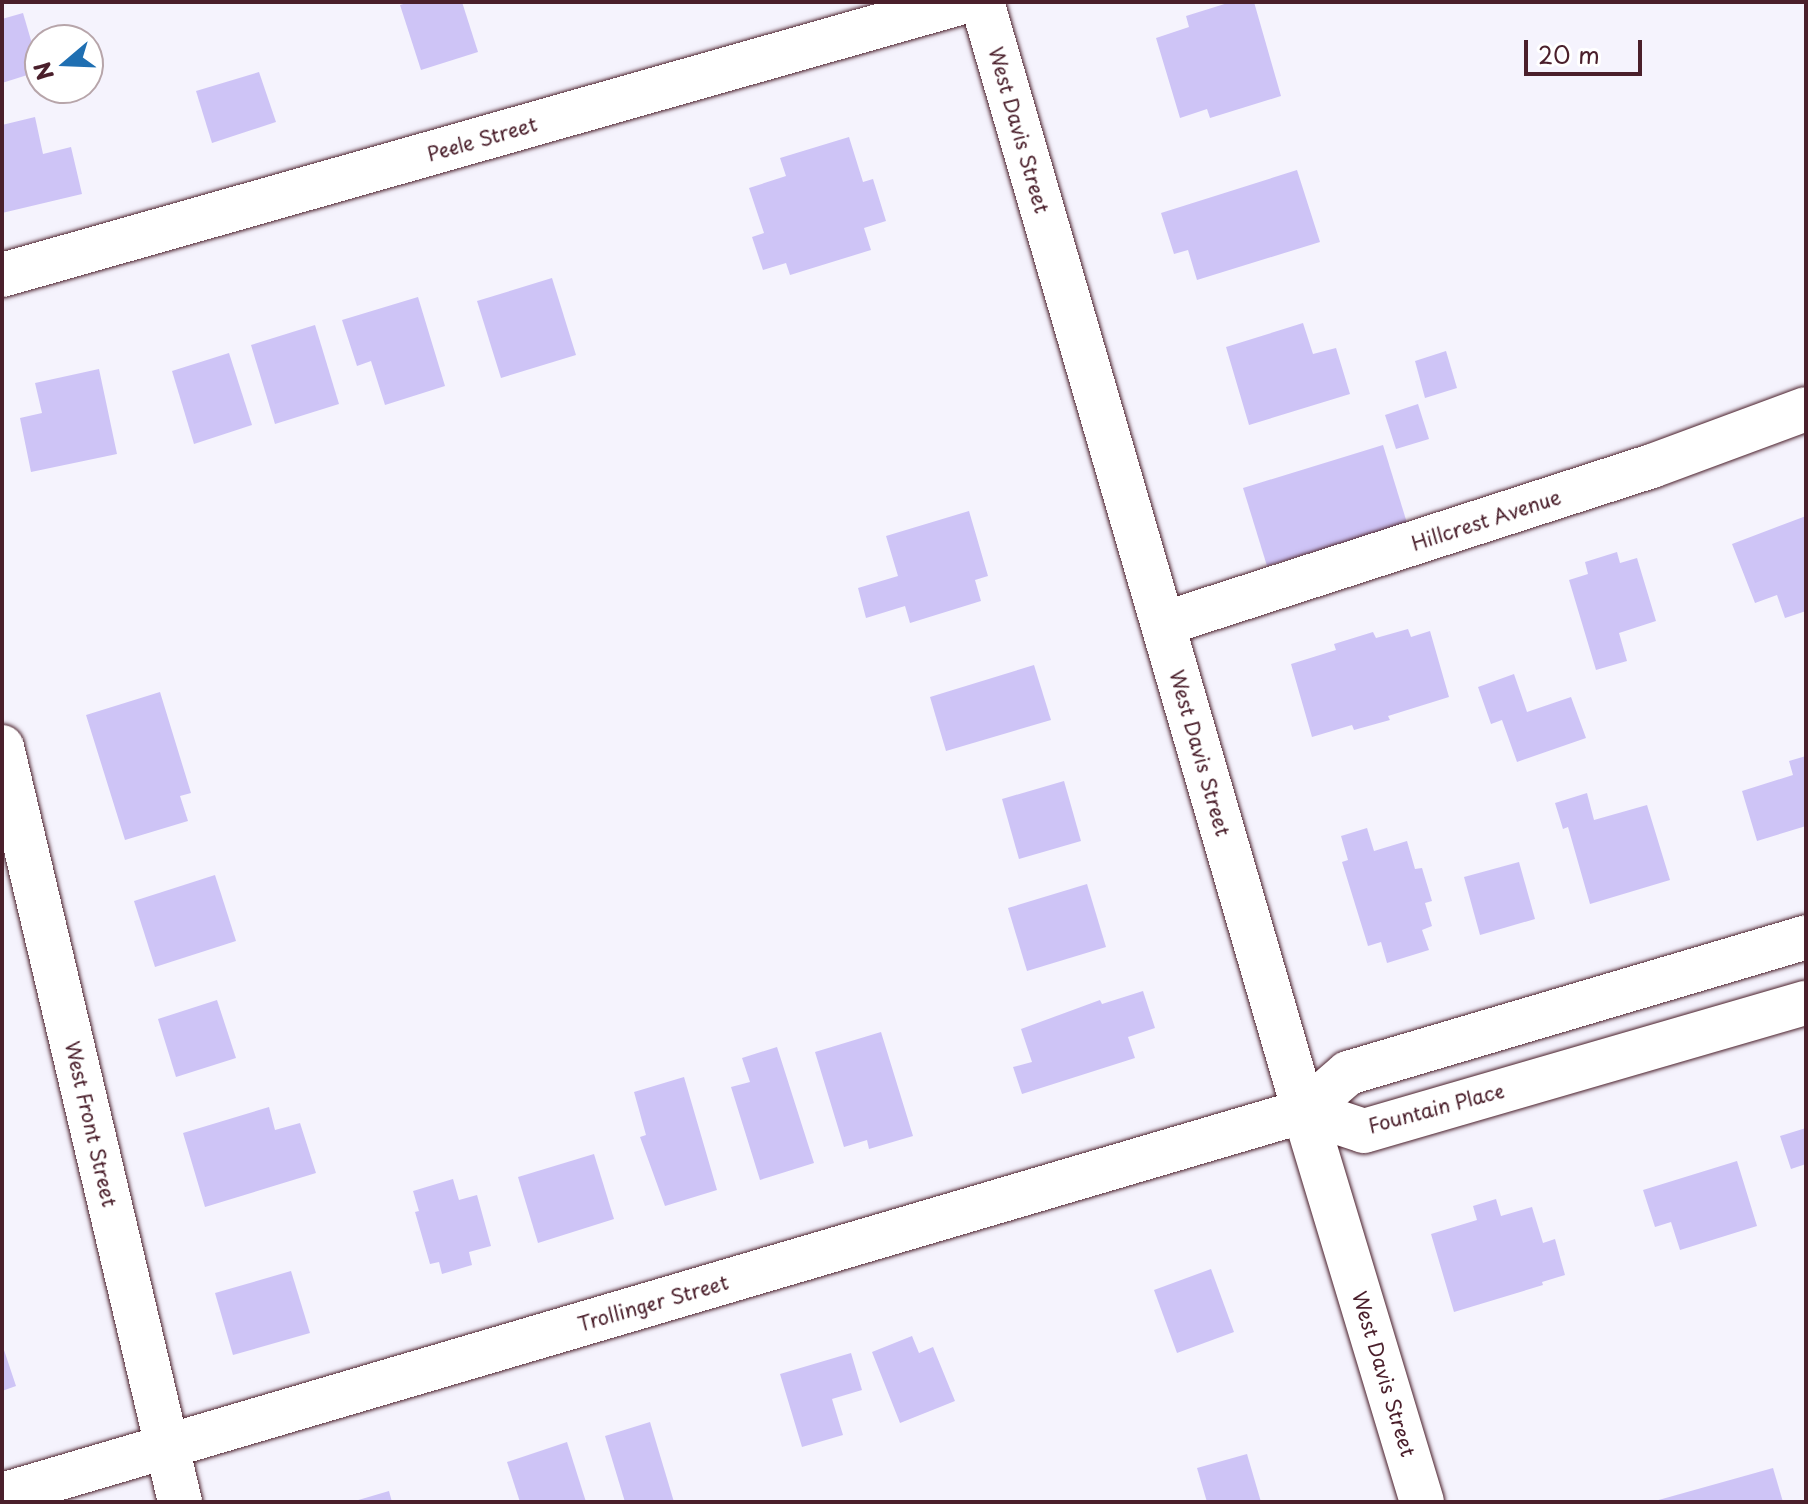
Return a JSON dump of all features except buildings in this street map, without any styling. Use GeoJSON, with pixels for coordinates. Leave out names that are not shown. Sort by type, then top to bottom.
{"type":"FeatureCollection","features":[{"type":"Feature","properties":{"kind":"street","name":"Peele Street"},"geometry":{"type":"LineString","coordinates":[[2,275],[963,2]]}},
{"type":"Feature","properties":{"kind":"street","name":"West Davis Street"},"geometry":{"type":"LineString","coordinates":[[982,2],[1304,1111],[1422,1502]]}},
{"type":"Feature","properties":{"kind":"street","name":"Hillcrest Avenue"},"geometry":{"type":"LineString","coordinates":[[1163,624],[1652,466],[1806,409]]}},
{"type":"Feature","properties":{"kind":"street","name":"West Front Street"},"geometry":{"type":"LineString","coordinates":[[2,747],[180,1502]]}},
{"type":"Feature","properties":{"kind":"street"},"geometry":{"type":"LineString","coordinates":[[1304,1111],[1348,1073],[1806,937]]}},
{"type":"Feature","properties":{"kind":"street","name":"Fountain Place"},"geometry":{"type":"LineString","coordinates":[[1304,1111],[1364,1131],[1806,1003]]}},
{"type":"Feature","properties":{"kind":"street","name":"Trollinger Street"},"geometry":{"type":"LineString","coordinates":[[2,1495],[1304,1111]]}}]}
